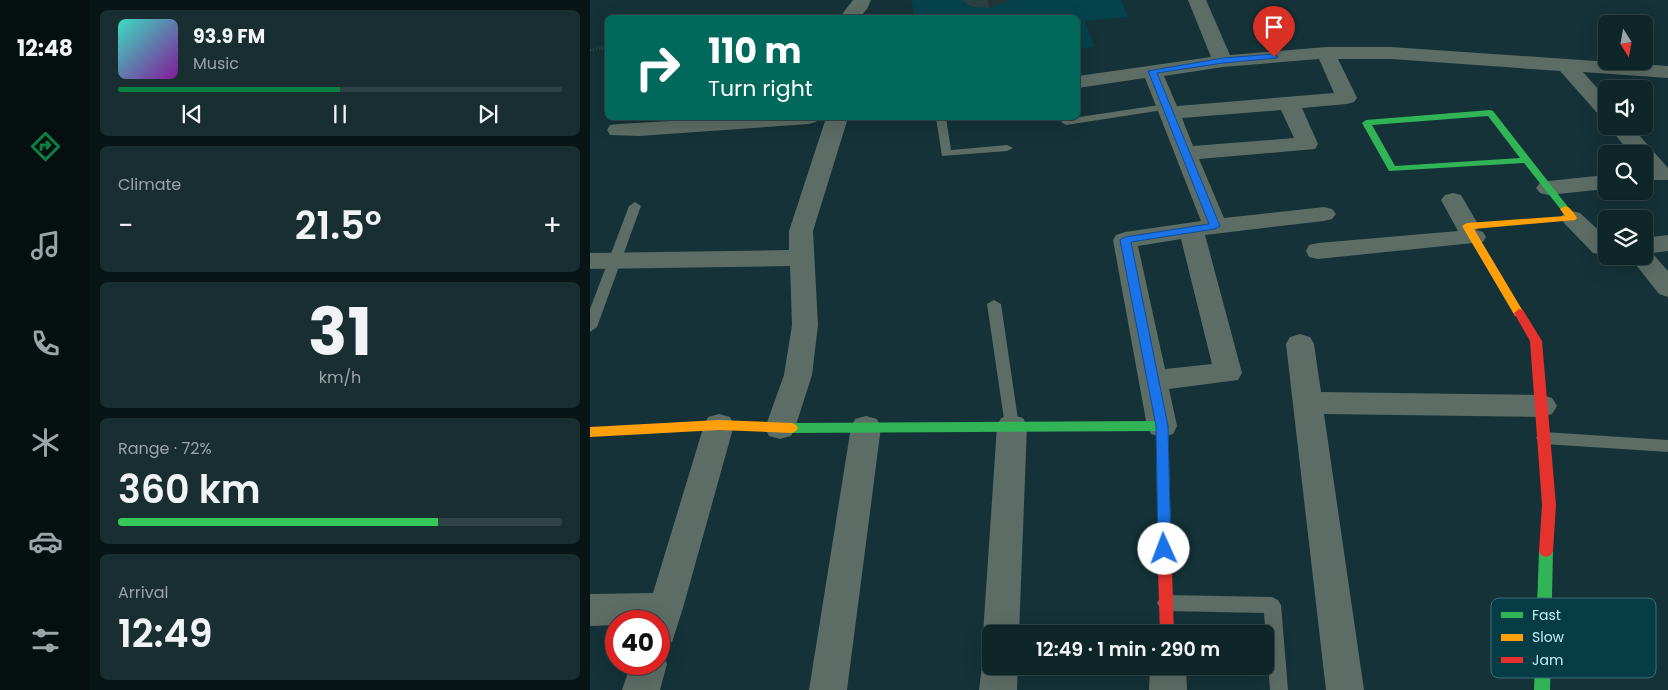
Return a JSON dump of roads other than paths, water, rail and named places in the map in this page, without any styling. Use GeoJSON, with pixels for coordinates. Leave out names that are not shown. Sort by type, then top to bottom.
{"type":"FeatureCollection","features":[{"type":"Feature","properties":{"kind":"street"},"geometry":{"type":"LineString","coordinates":[[851,15],[862,0]]}},
{"type":"Feature","properties":{"kind":"street"},"geometry":{"type":"LineString","coordinates":[[1196,0],[1223,60]]}},
{"type":"Feature","properties":{"kind":"street"},"geometry":{"type":"LineString","coordinates":[[1168,110],[1347,98],[1326,53]]}},
{"type":"Feature","properties":{"kind":"street"},"geometry":{"type":"LineString","coordinates":[[1080,82],[1223,60],[1326,53],[1391,53],[1668,72]]}},
{"type":"Feature","properties":{"kind":"street"},"geometry":{"type":"LineString","coordinates":[[1566,65],[1598,102]]}},
{"type":"Feature","properties":{"kind":"street"},"geometry":{"type":"LineString","coordinates":[[1152,71],[1185,153],[1203,228],[1228,373],[1152,380]]}},
{"type":"Feature","properties":{"kind":"street"},"geometry":{"type":"LineString","coordinates":[[1185,153],[1307,144],[1289,103]]}},
{"type":"Feature","properties":{"kind":"street"},"geometry":{"type":"LineString","coordinates":[[1526,160],[1392,169],[1366,123],[1490,113],[1572,218],[1598,243]]}},
{"type":"Feature","properties":{"kind":"street"},"geometry":{"type":"LineString","coordinates":[[618,130],[781,120]]}},
{"type":"Feature","properties":{"kind":"street"},"geometry":{"type":"LineString","coordinates":[[780,428],[798,375],[805,325],[801,231],[837,120]]}},
{"type":"Feature","properties":{"kind":"street"},"geometry":{"type":"LineString","coordinates":[[1627,135],[1636,145]]}},
{"type":"Feature","properties":{"kind":"street"},"geometry":{"type":"LineString","coordinates":[[1548,188],[1598,183]]}},
{"type":"Feature","properties":{"kind":"street"},"geometry":{"type":"LineString","coordinates":[[1453,200],[1536,341],[1549,505],[1543,598]]}},
{"type":"Feature","properties":{"kind":"street"},"geometry":{"type":"LineString","coordinates":[[1167,625],[1162,426],[1125,240],[1203,228],[1324,214]]}},
{"type":"Feature","properties":{"kind":"street"},"geometry":{"type":"LineString","coordinates":[[1318,251],[1572,218]]}},
{"type":"Feature","properties":{"kind":"street"},"geometry":{"type":"LineString","coordinates":[[1653,245],[1668,243]]}},
{"type":"Feature","properties":{"kind":"street"},"geometry":{"type":"LineString","coordinates":[[602,261],[802,258]]}},
{"type":"Feature","properties":{"kind":"street"},"geometry":{"type":"LineString","coordinates":[[1649,265],[1668,288]]}},
{"type":"Feature","properties":{"kind":"street"},"geometry":{"type":"LineString","coordinates":[[1300,344],[1344,690]]}},
{"type":"Feature","properties":{"kind":"street"},"geometry":{"type":"LineString","coordinates":[[1306,403],[1542,406]]}},
{"type":"Feature","properties":{"kind":"street"},"geometry":{"type":"LineString","coordinates":[[590,432],[719,425],[780,428],[1162,426]]}},
{"type":"Feature","properties":{"kind":"street"},"geometry":{"type":"LineString","coordinates":[[665,610],[719,425]]}},
{"type":"Feature","properties":{"kind":"street"},"geometry":{"type":"LineString","coordinates":[[1001,625],[1012,426]]}},
{"type":"Feature","properties":{"kind":"street"},"geometry":{"type":"LineString","coordinates":[[828,690],[866,427]]}},
{"type":"Feature","properties":{"kind":"street"},"geometry":{"type":"LineString","coordinates":[[590,610],[605,612]]}},
{"type":"Feature","properties":{"kind":"street"},"geometry":{"type":"LineString","coordinates":[[641,690],[646,675]]}},
{"type":"Feature","properties":{"kind":"street"},"geometry":{"type":"LineString","coordinates":[[998,690],[999,675]]}},
{"type":"Feature","properties":{"kind":"street"},"geometry":{"type":"LineString","coordinates":[[1168,675],[1168,690]]}},
{"type":"Feature","properties":{"kind":"lane"},"geometry":{"type":"LineString","coordinates":[[1066,122],[1168,110]]}},
{"type":"Feature","properties":{"kind":"lane"},"geometry":{"type":"LineString","coordinates":[[941,120],[946,154],[1006,148]]}},
{"type":"Feature","properties":{"kind":"lane"},"geometry":{"type":"LineString","coordinates":[[590,327],[602,261],[635,206]]}},
{"type":"Feature","properties":{"kind":"lane"},"geometry":{"type":"LineString","coordinates":[[994,304],[1012,426]]}},
{"type":"Feature","properties":{"kind":"lane"},"geometry":{"type":"LineString","coordinates":[[1544,438],[1668,446]]}},
{"type":"Feature","properties":{"kind":"lane"},"geometry":{"type":"LineString","coordinates":[[1166,603],[1272,604],[1279,690]]}}]}
